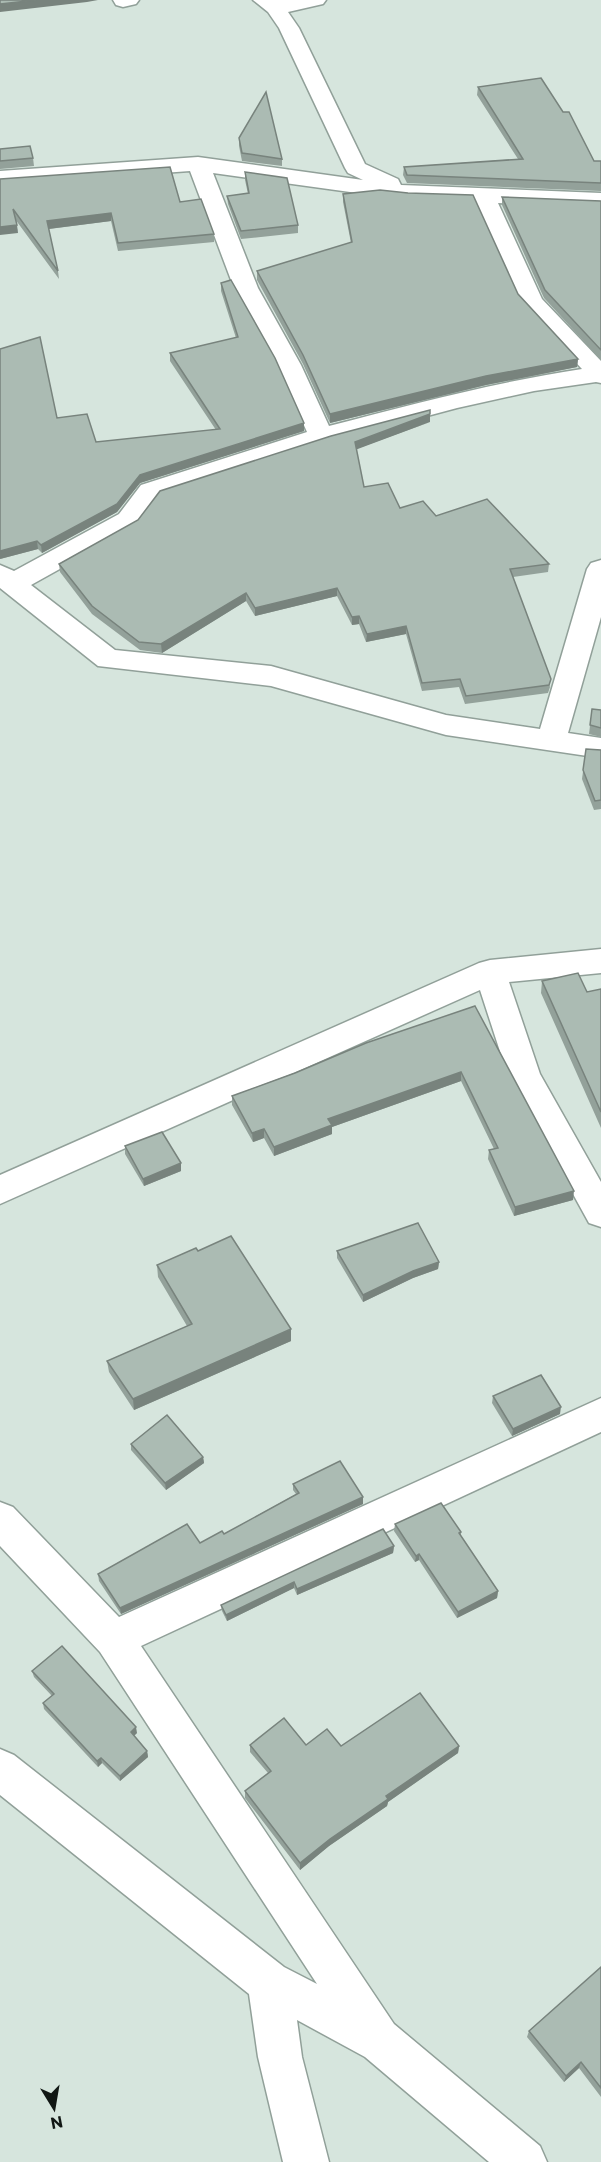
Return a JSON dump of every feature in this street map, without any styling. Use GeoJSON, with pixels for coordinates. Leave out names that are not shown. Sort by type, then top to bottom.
{"type":"FeatureCollection","features":[{"type":"Feature","properties":{"kind":"street"},"geometry":{"type":"LineString","coordinates":[[269,4],[316,0]]}},
{"type":"Feature","properties":{"kind":"street"},"geometry":{"type":"LineString","coordinates":[[269,4],[289,28],[356,168],[408,193]]}},
{"type":"Feature","properties":{"kind":"street"},"geometry":{"type":"LineString","coordinates":[[198,164],[246,288],[289,365],[321,436]]}},
{"type":"Feature","properties":{"kind":"street"},"geometry":{"type":"LineString","coordinates":[[0,178],[198,164],[408,193],[601,200]]}},
{"type":"Feature","properties":{"kind":"street"},"geometry":{"type":"LineString","coordinates":[[482,194],[531,302],[601,375]]}},
{"type":"Feature","properties":{"kind":"street"},"geometry":{"type":"LineString","coordinates":[[601,375],[534,384],[454,401],[321,436],[150,491],[128,520],[7,578],[108,659],[271,676],[446,725],[601,748]]}},
{"type":"Feature","properties":{"kind":"street"},"geometry":{"type":"LineString","coordinates":[[551,741],[601,568]]}},
{"type":"Feature","properties":{"kind":"street"},"geometry":{"type":"LineString","coordinates":[[0,1190],[490,972],[601,961]]}},
{"type":"Feature","properties":{"kind":"street"},"geometry":{"type":"LineString","coordinates":[[490,972],[524,1076],[601,1213]]}},
{"type":"Feature","properties":{"kind":"street"},"geometry":{"type":"LineString","coordinates":[[114,1639],[601,1414]]}},
{"type":"Feature","properties":{"kind":"street"},"geometry":{"type":"LineString","coordinates":[[0,1520],[114,1639],[381,2041]]}},
{"type":"Feature","properties":{"kind":"street"},"geometry":{"type":"LineString","coordinates":[[0,1769],[269,1982],[381,2041],[524,2162]]}},
{"type":"Feature","properties":{"kind":"street"},"geometry":{"type":"LineString","coordinates":[[269,1982],[280,2057],[306,2162]]}},
{"type":"Feature","properties":{"kind":"building"},"geometry":{"type":"Polygon","coordinates":[[[0,0],[36,0],[0,4],[0,0]]]}},
{"type":"Feature","properties":{"kind":"building"},"geometry":{"type":"Polygon","coordinates":[[[541,78],[563,112],[569,112],[594,161],[601,161],[601,183],[407,175],[404,167],[523,159],[478,87],[541,78]]]}},
{"type":"Feature","properties":{"kind":"building"},"geometry":{"type":"Polygon","coordinates":[[[266,92],[282,159],[242,153],[239,138],[266,92]]]}},
{"type":"Feature","properties":{"kind":"building"},"geometry":{"type":"Polygon","coordinates":[[[30,146],[33,158],[0,161],[0,149],[30,146]]]}},
{"type":"Feature","properties":{"kind":"building"},"geometry":{"type":"Polygon","coordinates":[[[170,167],[180,202],[201,199],[214,234],[118,243],[111,213],[47,221],[58,271],[13,209],[17,225],[0,227],[0,179],[170,167]]]}},
{"type":"Feature","properties":{"kind":"building"},"geometry":{"type":"Polygon","coordinates":[[[245,172],[287,178],[298,225],[241,231],[227,196],[249,193],[245,172]]]}},
{"type":"Feature","properties":{"kind":"building"},"geometry":{"type":"Polygon","coordinates":[[[380,190],[473,195],[518,294],[578,359],[486,376],[330,414],[303,355],[257,271],[352,242],[343,194],[380,190]]]}},
{"type":"Feature","properties":{"kind":"building"},"geometry":{"type":"Polygon","coordinates":[[[502,197],[601,201],[601,350],[545,290],[502,197]]]}},
{"type":"Feature","properties":{"kind":"building"},"geometry":{"type":"Polygon","coordinates":[[[231,280],[275,358],[304,423],[140,475],[117,504],[41,545],[37,541],[0,551],[0,349],[40,337],[57,418],[87,414],[96,442],[220,429],[170,353],[238,337],[221,283],[231,280]]]}},
{"type":"Feature","properties":{"kind":"building"},"geometry":{"type":"Polygon","coordinates":[[[430,410],[430,414],[355,442],[364,487],[388,483],[400,508],[423,501],[436,516],[487,499],[549,564],[510,569],[551,679],[549,685],[466,696],[460,679],[422,683],[406,626],[367,634],[359,616],[352,617],[337,588],[255,608],[246,593],[161,644],[139,642],[92,606],[59,564],[138,520],[160,491],[331,436],[430,410]]]}},
{"type":"Feature","properties":{"kind":"building"},"geometry":{"type":"Polygon","coordinates":[[[592,709],[601,710],[601,728],[590,725],[592,709]]]}},
{"type":"Feature","properties":{"kind":"building"},"geometry":{"type":"Polygon","coordinates":[[[586,749],[601,750],[601,800],[595,801],[583,770],[586,749]]]}},
{"type":"Feature","properties":{"kind":"building"},"geometry":{"type":"Polygon","coordinates":[[[578,973],[587,992],[601,989],[601,1112],[542,981],[578,973]]]}},
{"type":"Feature","properties":{"kind":"building"},"geometry":{"type":"Polygon","coordinates":[[[475,1006],[574,1191],[515,1207],[489,1150],[498,1148],[461,1072],[328,1119],[332,1125],[274,1147],[264,1129],[252,1133],[232,1096],[366,1043],[475,1006]]]}},
{"type":"Feature","properties":{"kind":"building"},"geometry":{"type":"Polygon","coordinates":[[[162,1132],[181,1163],[143,1179],[125,1146],[162,1132]]]}},
{"type":"Feature","properties":{"kind":"building"},"geometry":{"type":"Polygon","coordinates":[[[418,1223],[439,1262],[413,1271],[363,1295],[337,1251],[418,1223]]]}},
{"type":"Feature","properties":{"kind":"building"},"geometry":{"type":"Polygon","coordinates":[[[231,1236],[291,1329],[133,1399],[107,1361],[192,1324],[157,1265],[196,1248],[198,1251],[231,1236]]]}},
{"type":"Feature","properties":{"kind":"building"},"geometry":{"type":"Polygon","coordinates":[[[541,1375],[561,1407],[513,1429],[493,1396],[541,1375]]]}},
{"type":"Feature","properties":{"kind":"building"},"geometry":{"type":"Polygon","coordinates":[[[167,1415],[203,1457],[165,1483],[131,1444],[167,1415]]]}},
{"type":"Feature","properties":{"kind":"building"},"geometry":{"type":"Polygon","coordinates":[[[340,1461],[363,1497],[120,1608],[98,1574],[187,1524],[200,1543],[222,1531],[224,1534],[299,1493],[293,1484],[340,1461]]]}},
{"type":"Feature","properties":{"kind":"building"},"geometry":{"type":"Polygon","coordinates":[[[441,1503],[498,1591],[458,1612],[419,1554],[416,1556],[395,1524],[441,1503]]]}},
{"type":"Feature","properties":{"kind":"building"},"geometry":{"type":"Polygon","coordinates":[[[383,1529],[394,1546],[297,1589],[294,1582],[226,1615],[221,1605],[383,1529]]]}},
{"type":"Feature","properties":{"kind":"building"},"geometry":{"type":"Polygon","coordinates":[[[62,1646],[136,1727],[131,1732],[147,1751],[120,1776],[101,1758],[97,1761],[43,1703],[54,1694],[32,1671],[62,1646]]]}},
{"type":"Feature","properties":{"kind":"building"},"geometry":{"type":"Polygon","coordinates":[[[420,1693],[459,1746],[386,1796],[388,1799],[300,1863],[245,1791],[271,1771],[250,1745],[284,1718],[306,1745],[327,1729],[341,1746],[420,1693]]]}},
{"type":"Feature","properties":{"kind":"building"},"geometry":{"type":"Polygon","coordinates":[[[601,1967],[601,2088],[581,2062],[566,2076],[529,2031],[601,1967]]]}}]}
